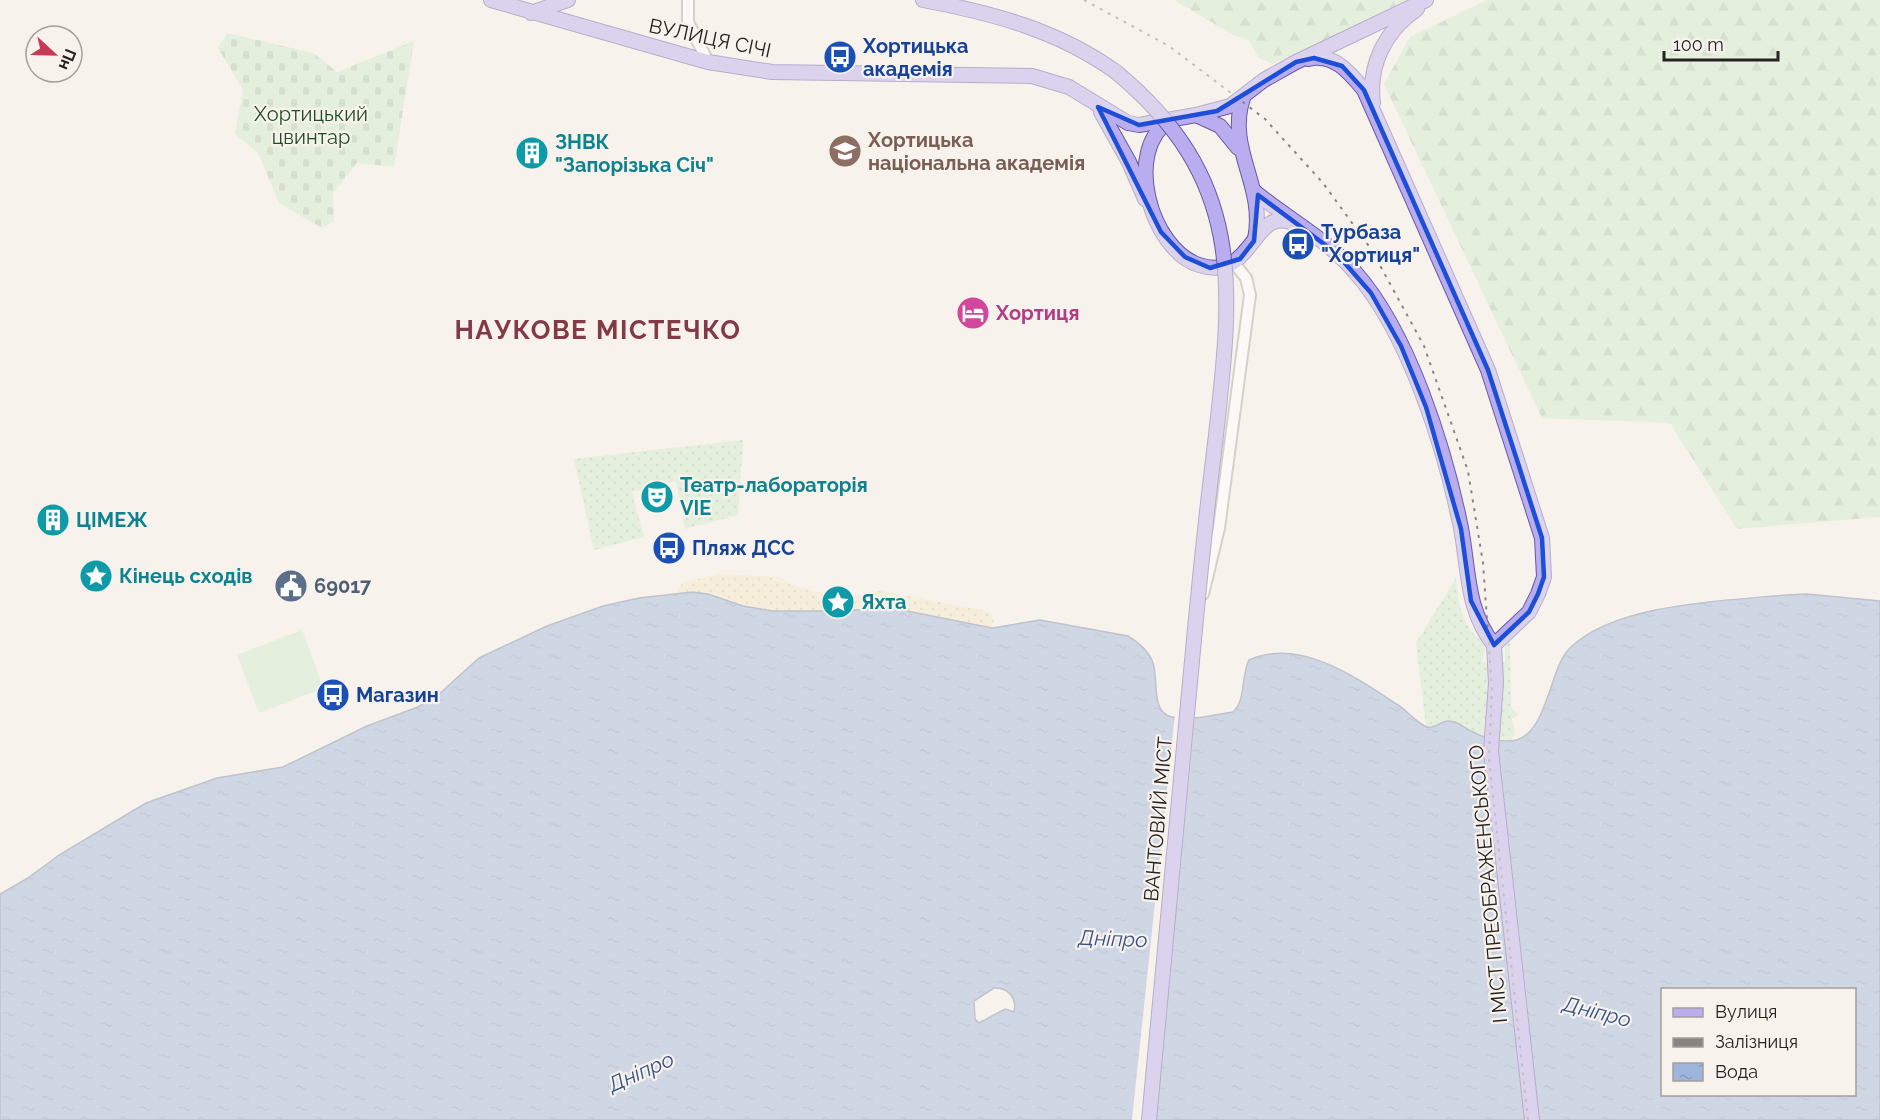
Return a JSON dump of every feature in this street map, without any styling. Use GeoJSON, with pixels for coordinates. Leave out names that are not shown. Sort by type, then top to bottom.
{"type":"FeatureCollection","features":[{"type":"Feature","properties":{"kind":"main road","name":"ВУЛИЦЯ СІЧІ"},"geometry":{"type":"LineString","coordinates":[[491,0],[708,62],[802,74],[1032,76],[1069,87],[1098,107],[1128,123],[1139,125],[1174,117]]}},
{"type":"Feature","properties":{"kind":"main road"},"geometry":{"type":"LineString","coordinates":[[531,13],[568,0]]}},
{"type":"Feature","properties":{"kind":"main road","name":"ВАНТОВИЙ МІСТ"},"geometry":{"type":"LineString","coordinates":[[923,0],[1017,21],[1065,41],[1116,72],[1147,100],[1184,146],[1208,193],[1219,224],[1228,288],[1224,365],[1195,629],[1149,1120]]}},
{"type":"Feature","properties":{"kind":"main road"},"geometry":{"type":"LineString","coordinates":[[1153,217],[1146,164],[1149,145],[1160,126],[1174,117],[1217,111],[1243,98],[1264,80],[1296,62],[1428,0]]}},
{"type":"Feature","properties":{"kind":"main road"},"geometry":{"type":"LineString","coordinates":[[1374,111],[1372,77],[1375,61],[1383,44],[1412,13],[1428,0]]}},
{"type":"Feature","properties":{"kind":"main road"},"geometry":{"type":"LineString","coordinates":[[1255,192],[1336,253],[1371,293],[1401,346],[1440,448],[1461,529],[1471,601],[1486,635],[1497,642],[1529,612],[1544,577],[1542,538],[1488,370],[1364,90],[1342,66],[1331,60],[1314,58],[1296,62]]}},
{"type":"Feature","properties":{"kind":"main road"},"geometry":{"type":"LineString","coordinates":[[1243,98],[1236,127],[1255,192],[1257,212],[1254,241]]}},
{"type":"Feature","properties":{"kind":"main road"},"geometry":{"type":"LineString","coordinates":[[1098,107],[1129,162],[1153,217],[1174,248],[1198,265],[1220,268],[1234,263],[1248,251],[1262,229],[1274,220],[1289,221],[1297,225]]}},
{"type":"Feature","properties":{"kind":"main road"},"geometry":{"type":"LineString","coordinates":[[1196,115],[1220,126],[1243,156]]}},
{"type":"Feature","properties":{"kind":"main road","name":"I МІСТ ПРЕОБРАЖЕНСЬКОГО"},"geometry":{"type":"LineString","coordinates":[[1497,642],[1491,752],[1532,1120]]}},
{"type":"Feature","properties":{"kind":"street"},"geometry":{"type":"LineString","coordinates":[[688,0],[688,22],[708,62]]}},
{"type":"Feature","properties":{"kind":"street"},"geometry":{"type":"LineString","coordinates":[[1195,629],[1219,528],[1246,331],[1250,286],[1234,263]]}},
{"type":"Feature","properties":{"kind":"highlighted area"},"geometry":{"type":"Polygon","coordinates":[[[1314,58],[1342,66],[1364,90],[1488,370],[1542,538],[1544,577],[1538,594],[1529,612],[1494,645],[1471,601],[1461,529],[1426,407],[1401,346],[1371,293],[1336,253],[1258,195],[1254,241],[1240,259],[1210,268],[1185,257],[1161,232],[1098,107],[1139,125],[1217,111],[1296,62],[1314,58]]]}},
{"type":"Feature","properties":{"kind":"green space"},"geometry":{"type":"Polygon","coordinates":[[[1174,0],[1408,0],[1273,64],[1259,58],[1249,40],[1233,35],[1174,0]]]}},
{"type":"Feature","properties":{"kind":"green space"},"geometry":{"type":"Polygon","coordinates":[[[1487,0],[1880,0],[1880,517],[1737,529],[1670,423],[1542,418],[1384,84],[1410,37],[1487,0]]]}},
{"type":"Feature","properties":{"kind":"green space","name":"Хортицький цвинтар"},"geometry":{"type":"Polygon","coordinates":[[[227,33],[313,53],[337,72],[414,41],[394,167],[357,163],[333,193],[334,221],[322,228],[279,203],[258,153],[235,134],[243,90],[218,48],[227,33]]]}},
{"type":"Feature","properties":{"kind":"green space"},"geometry":{"type":"Polygon","coordinates":[[[743,440],[738,515],[685,529],[676,481],[632,492],[644,537],[594,550],[574,459],[743,440]]]}},
{"type":"Feature","properties":{"kind":"green space"},"geometry":{"type":"Polygon","coordinates":[[[1456,578],[1460,607],[1466,623],[1486,644],[1483,661],[1487,663],[1505,662],[1505,644],[1510,642],[1511,708],[1519,715],[1512,719],[1515,733],[1510,742],[1473,732],[1462,724],[1447,721],[1426,727],[1416,643],[1456,578]]]}},
{"type":"Feature","properties":{"kind":"green space"},"geometry":{"type":"Polygon","coordinates":[[[302,630],[324,688],[259,713],[237,655],[302,630]]]}},
{"type":"Feature","properties":{"kind":"sand","name":"Яхта"},"geometry":{"type":"Polygon","coordinates":[[[720,574],[778,577],[795,586],[830,595],[854,595],[881,591],[983,610],[990,613],[994,619],[992,628],[871,608],[779,612],[713,596],[677,593],[682,583],[720,574]]]}},
{"type":"Feature","properties":{"kind":"water","name":"Дніпро"},"geometry":{"type":"Polygon","coordinates":[[[692,592],[708,594],[743,606],[772,611],[892,608],[992,628],[1040,620],[1128,636],[1143,648],[1153,663],[1156,694],[1161,709],[1165,714],[1179,718],[1233,712],[1242,695],[1249,660],[1268,654],[1288,654],[1308,657],[1346,673],[1398,705],[1427,727],[1452,721],[1481,736],[1508,741],[1521,738],[1531,730],[1546,702],[1563,658],[1570,648],[1590,633],[1614,622],[1672,607],[1786,595],[1807,594],[1880,601],[1880,1120],[0,1120],[0,894],[28,878],[59,855],[146,803],[217,778],[283,767],[367,726],[418,707],[437,696],[479,658],[547,626],[603,606],[639,598],[692,592]],[[994,988],[974,1001],[975,1019],[979,1023],[1005,1009],[1014,1012],[1013,998],[1008,992],[994,988]]]}},
{"type":"Feature","properties":{"kind":"pier"},"geometry":{"type":"Polygon","coordinates":[[[1175,714],[1195,715],[1156,1120],[1132,1120],[1175,714]]]}},
{"type":"Feature","properties":{"kind":"railway"},"geometry":{"type":"LineString","coordinates":[[1084,0],[1169,46],[1265,119],[1323,183],[1371,249],[1424,346],[1468,471],[1483,563],[1492,690],[1489,759],[1528,1120]]}},
{"type":"Feature","properties":{"kind":"place","name":"Хортицька академія"},"geometry":{"type":"Point","coordinates":[840,57]}},
{"type":"Feature","properties":{"kind":"place","name":"Хортицька національна академія"},"geometry":{"type":"Point","coordinates":[845,151]}},
{"type":"Feature","properties":{"kind":"place","name":"ЗНВК \"Запорізька Січ\""},"geometry":{"type":"Point","coordinates":[532,153]}},
{"type":"Feature","properties":{"kind":"place","name":"Турбаза \"Хортиця\""},"geometry":{"type":"Point","coordinates":[1298,244]}},
{"type":"Feature","properties":{"kind":"place","name":"Хортиця"},"geometry":{"type":"Point","coordinates":[973,313]}},
{"type":"Feature","properties":{"kind":"place","name":"Театр-лабораторія VIE"},"geometry":{"type":"Point","coordinates":[657,497]}},
{"type":"Feature","properties":{"kind":"place","name":"ЦІМЕЖ"},"geometry":{"type":"Point","coordinates":[53,520]}},
{"type":"Feature","properties":{"kind":"place","name":"Пляж ДСС"},"geometry":{"type":"Point","coordinates":[669,548]}},
{"type":"Feature","properties":{"kind":"place","name":"Кінець сходів"},"geometry":{"type":"Point","coordinates":[96,576]}},
{"type":"Feature","properties":{"kind":"place","name":"69017"},"geometry":{"type":"Point","coordinates":[291,586]}},
{"type":"Feature","properties":{"kind":"place","name":"Яхта"},"geometry":{"type":"Point","coordinates":[838,602]}},
{"type":"Feature","properties":{"kind":"place","name":"Магазин"},"geometry":{"type":"Point","coordinates":[333,695]}},
{"type":"Feature","properties":{"kind":"district","name":"НАУКОВЕ МІСТЕЧКО"},"geometry":{"type":"Point","coordinates":[598,330]}}]}
